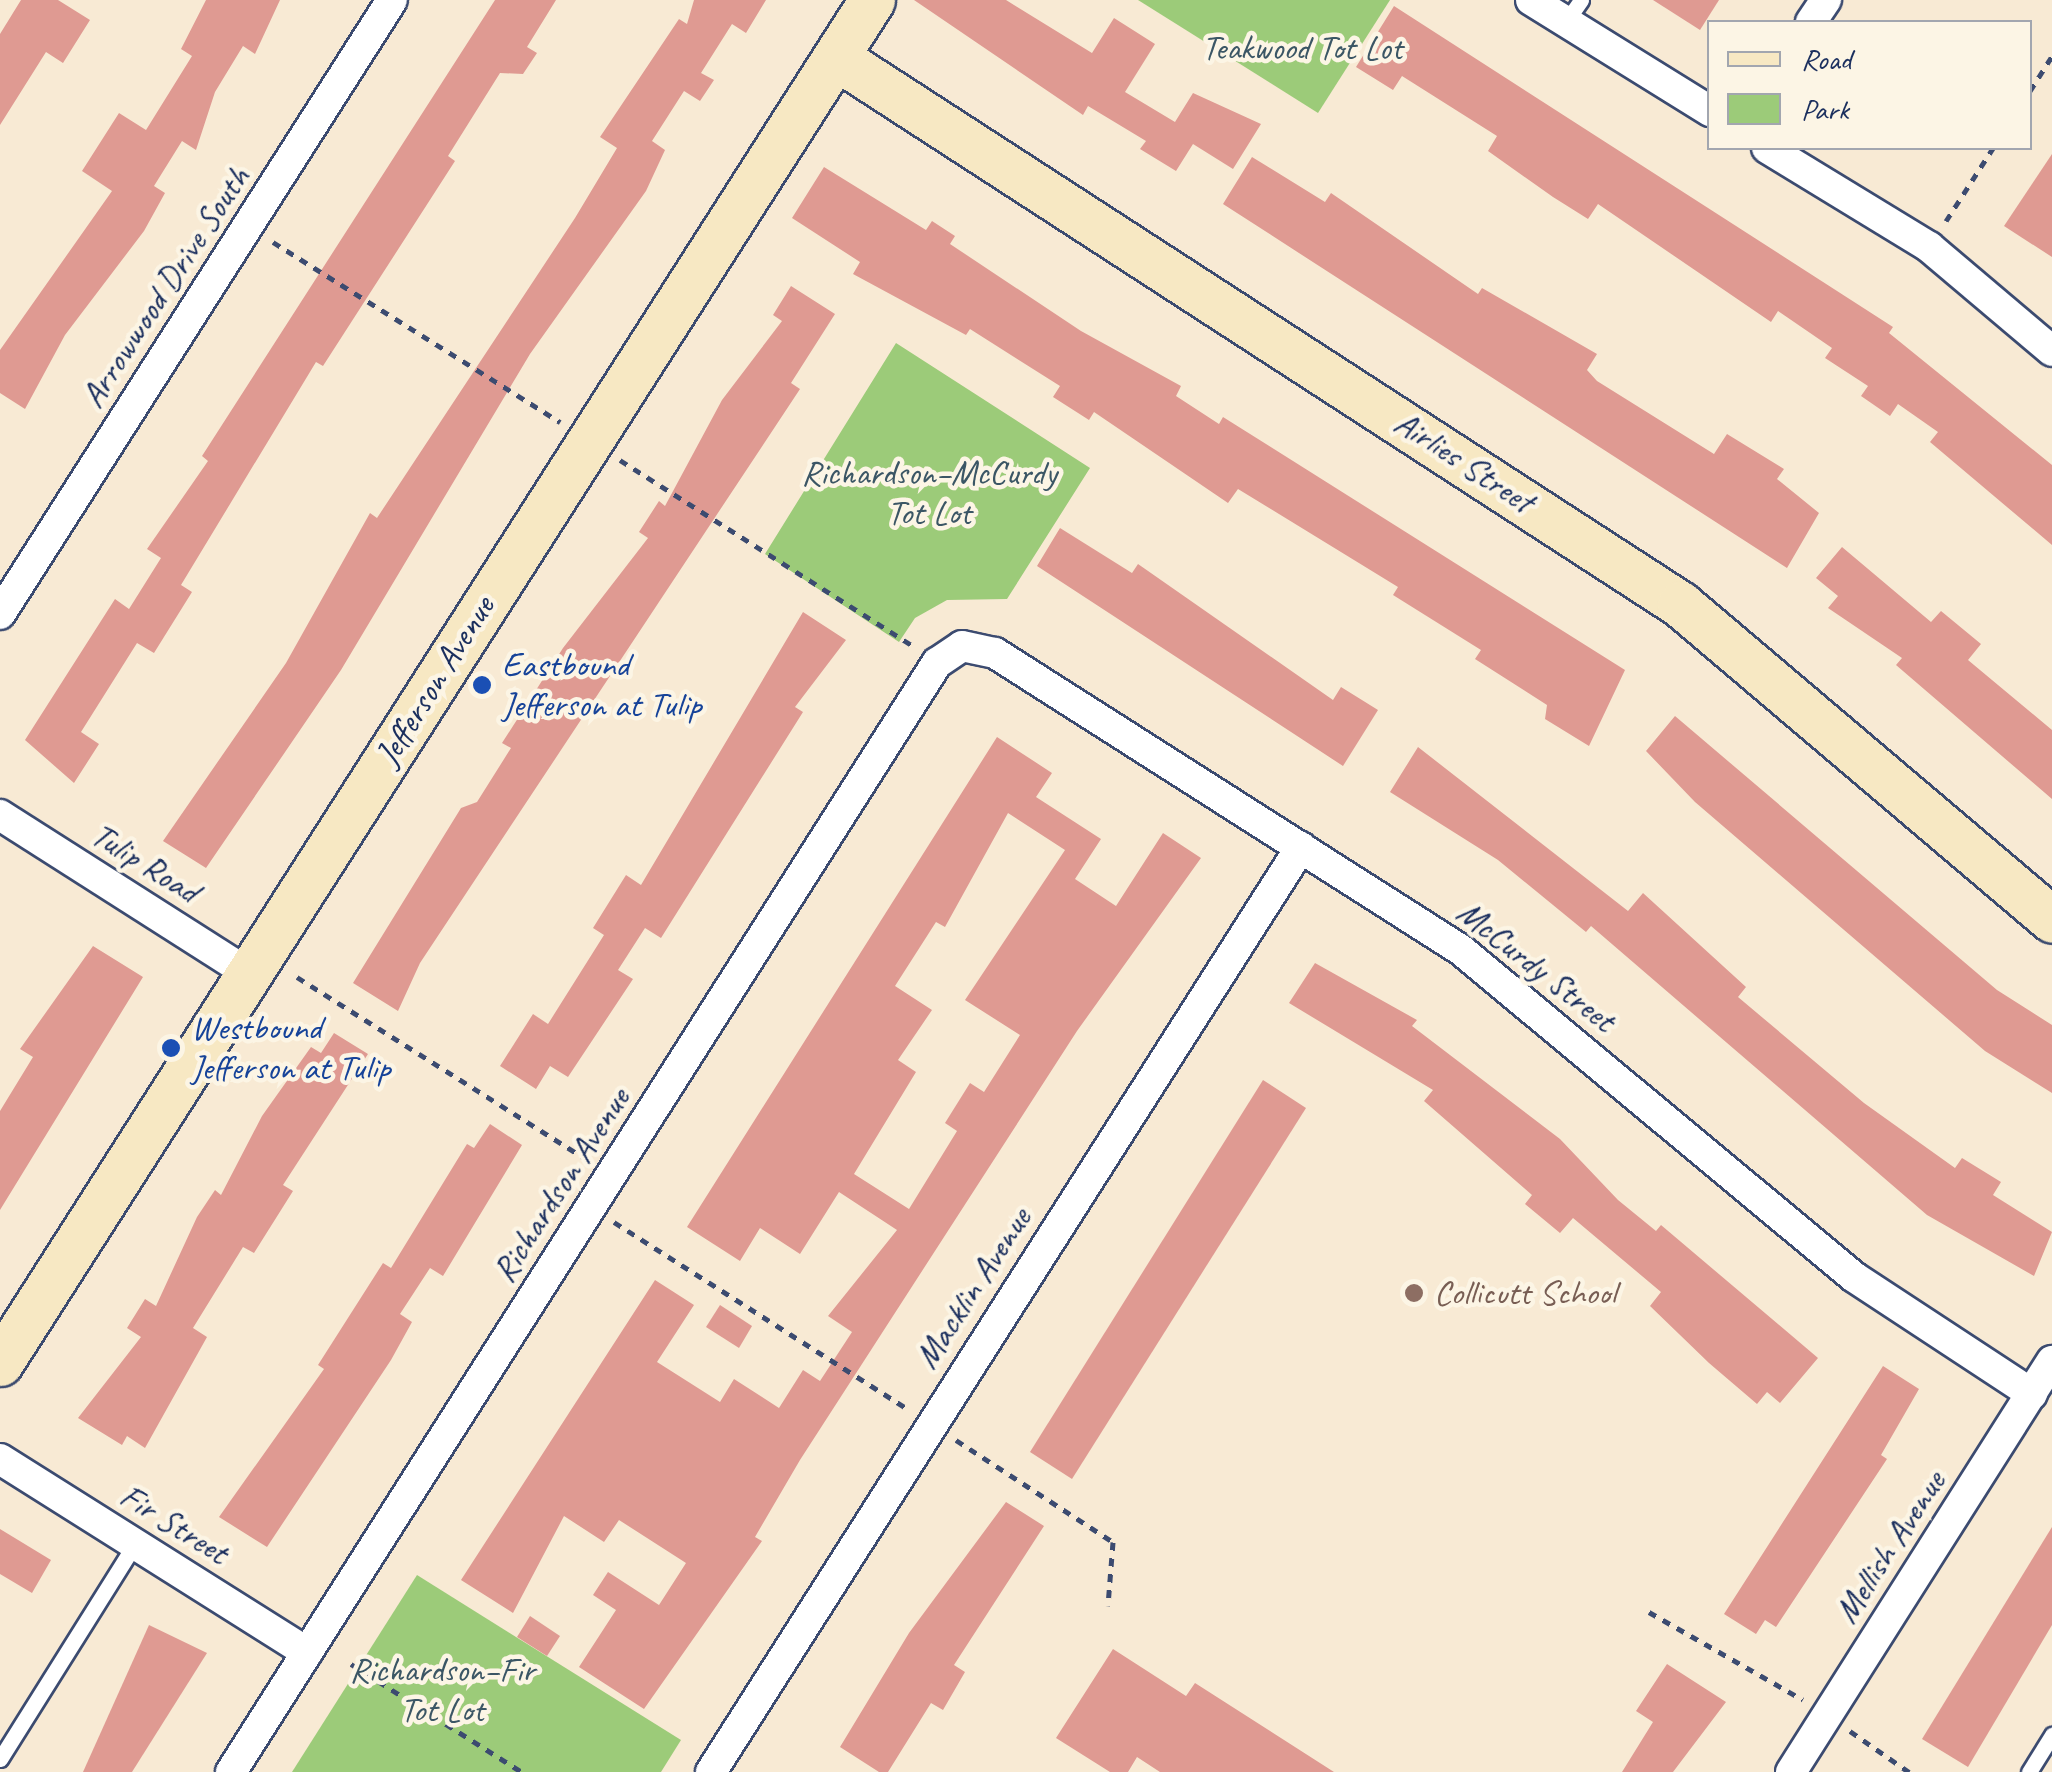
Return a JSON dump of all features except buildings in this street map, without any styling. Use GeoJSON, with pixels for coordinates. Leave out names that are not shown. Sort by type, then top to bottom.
{"type":"FeatureCollection","features":[{"type":"Feature","properties":{"kind":"street","name":"Arrowwood Drive South"},"geometry":{"type":"LineString","coordinates":[[0,614],[392,0]]}},
{"type":"Feature","properties":{"kind":"street","name":"Jefferson Avenue"},"geometry":{"type":"LineString","coordinates":[[0,1363],[872,0]]}},
{"type":"Feature","properties":{"kind":"street"},"geometry":{"type":"LineString","coordinates":[[1531,0],[1573,11],[1707,109]]}},
{"type":"Feature","properties":{"kind":"street","name":"Airlies Street"},"geometry":{"type":"LineString","coordinates":[[836,57],[1680,604],[2052,920]]}},
{"type":"Feature","properties":{"kind":"street"},"geometry":{"type":"LineString","coordinates":[[1770,150],[1930,247],[2052,351]]}},
{"type":"Feature","properties":{"kind":"street","name":"McCurdy Street"},"geometry":{"type":"LineString","coordinates":[[962,646],[995,652],[1462,950],[1854,1277],[2032,1394]]}},
{"type":"Feature","properties":{"kind":"street","name":"Richardson Avenue"},"geometry":{"type":"LineString","coordinates":[[232,1772],[938,663],[962,646]]}},
{"type":"Feature","properties":{"kind":"street","name":"Tulip Road"},"geometry":{"type":"LineString","coordinates":[[0,815],[250,974]]}},
{"type":"Feature","properties":{"kind":"street","name":"Macklin Avenue"},"geometry":{"type":"LineString","coordinates":[[712,1772],[930,1424],[1301,848]]}},
{"type":"Feature","properties":{"kind":"street","name":"Mellish Avenue"},"geometry":{"type":"LineString","coordinates":[[1791,1772],[2052,1362]]}},
{"type":"Feature","properties":{"kind":"street","name":"Fir Street"},"geometry":{"type":"LineString","coordinates":[[0,1459],[308,1652]]}},
{"type":"Feature","properties":{"kind":"lane"},"geometry":{"type":"LineString","coordinates":[[0,1759],[135,1544]]}},
{"type":"Feature","properties":{"kind":"lane"},"geometry":{"type":"LineString","coordinates":[[2028,1772],[2052,1735]]}},
{"type":"Feature","properties":{"kind":"path"},"geometry":{"type":"LineString","coordinates":[[2032,88],[2052,56]]}},
{"type":"Feature","properties":{"kind":"path"},"geometry":{"type":"LineString","coordinates":[[1930,247],[1992,150]]}},
{"type":"Feature","properties":{"kind":"path"},"geometry":{"type":"LineString","coordinates":[[297,977],[612,1174]]}},
{"type":"Feature","properties":{"kind":"path"},"geometry":{"type":"LineString","coordinates":[[590,1207],[1113,1542],[1108,1606]]}},
{"type":"Feature","properties":{"kind":"path"},"geometry":{"type":"LineString","coordinates":[[1649,1612],[1828,1715],[1909,1772]]}},
{"type":"Feature","properties":{"kind":"path"},"geometry":{"type":"LineString","coordinates":[[351,1664],[522,1772]]}},
{"type":"Feature","properties":{"kind":"green space","name":"Teakwood Tot Lot"},"geometry":{"type":"Polygon","coordinates":[[[1138,0],[1390,0],[1318,113],[1138,0]]]}},
{"type":"Feature","properties":{"kind":"green space","name":"Richardson–McCurdy Tot Lot"},"geometry":{"type":"Polygon","coordinates":[[[896,343],[1090,468],[1007,599],[947,600],[915,618],[899,642],[765,554],[896,343]]]}},
{"type":"Feature","properties":{"kind":"green space","name":"Richardson–Fir Tot Lot"},"geometry":{"type":"Polygon","coordinates":[[[417,1575],[681,1740],[661,1772],[292,1772],[417,1575]]]}},
{"type":"Feature","properties":{"kind":"place","name":"Eastbound Jefferson at Tulip"},"geometry":{"type":"Point","coordinates":[482,685]}},
{"type":"Feature","properties":{"kind":"place","name":"Westbound Jefferson at Tulip"},"geometry":{"type":"Point","coordinates":[171,1048]}},
{"type":"Feature","properties":{"kind":"place","name":"Collicutt School"},"geometry":{"type":"Point","coordinates":[1414,1293]}}]}
